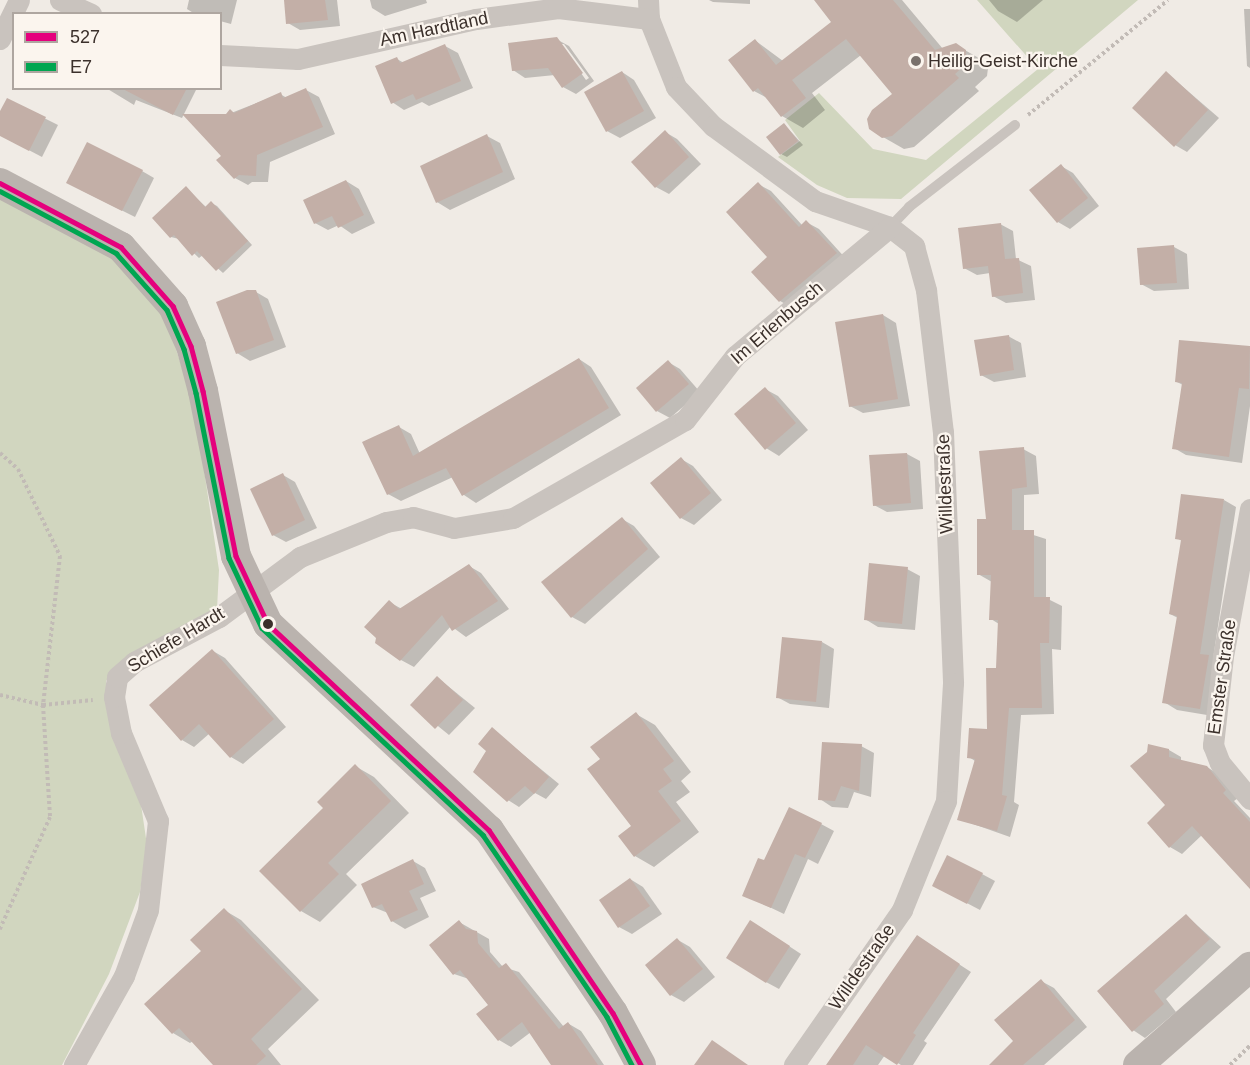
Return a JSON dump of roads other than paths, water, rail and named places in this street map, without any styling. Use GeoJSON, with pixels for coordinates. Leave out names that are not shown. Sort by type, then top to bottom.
{"type":"FeatureCollection","features":[{"type":"Feature","properties":{"kind":"street"},"geometry":{"type":"LineString","coordinates":[[60,0],[87,12]]}},
{"type":"Feature","properties":{"kind":"street","name":"Am Hardtland"},"geometry":{"type":"LineString","coordinates":[[222,55],[298,59],[476,19],[558,8],[649,9]]}},
{"type":"Feature","properties":{"kind":"street","name":"Willdestraße"},"geometry":{"type":"LineString","coordinates":[[649,9],[676,87],[713,126],[815,201],[890,227],[914,246],[926,290],[944,432],[953,683],[946,801],[902,910],[794,1065]]}},
{"type":"Feature","properties":{"kind":"street"},"geometry":{"type":"LineString","coordinates":[[0,39],[12,14]]}},
{"type":"Feature","properties":{"kind":"street"},"geometry":{"type":"LineString","coordinates":[[0,183],[121,247],[173,306],[191,346],[236,556],[250,591],[268,624],[286,645],[489,830],[613,1012],[641,1065]]}},
{"type":"Feature","properties":{"kind":"street","name":"Im Erlenbusch"},"geometry":{"type":"LineString","coordinates":[[250,591],[300,557],[386,522],[413,517],[454,528],[513,518],[685,420],[735,356],[890,227]]}},
{"type":"Feature","properties":{"kind":"street","name":"Emster Straße"},"geometry":{"type":"LineString","coordinates":[[1250,509],[1223,656],[1214,745],[1220,763],[1250,799]]}},
{"type":"Feature","properties":{"kind":"street","name":"Schiefe Hardt"},"geometry":{"type":"LineString","coordinates":[[74,1065],[124,976],[148,910],[158,821],[121,733],[114,697],[117,677],[134,662],[219,617],[250,591]]}},
{"type":"Feature","properties":{"kind":"street"},"geometry":{"type":"LineString","coordinates":[[1138,1065],[1250,967]]}},
{"type":"Feature","properties":{"kind":"lane"},"geometry":{"type":"LineString","coordinates":[[890,227],[909,207],[1015,125]]}},
{"type":"Feature","properties":{"kind":"place","name":"Heilig-Geist-Kirche"},"geometry":{"type":"Point","coordinates":[916,61]}}]}
